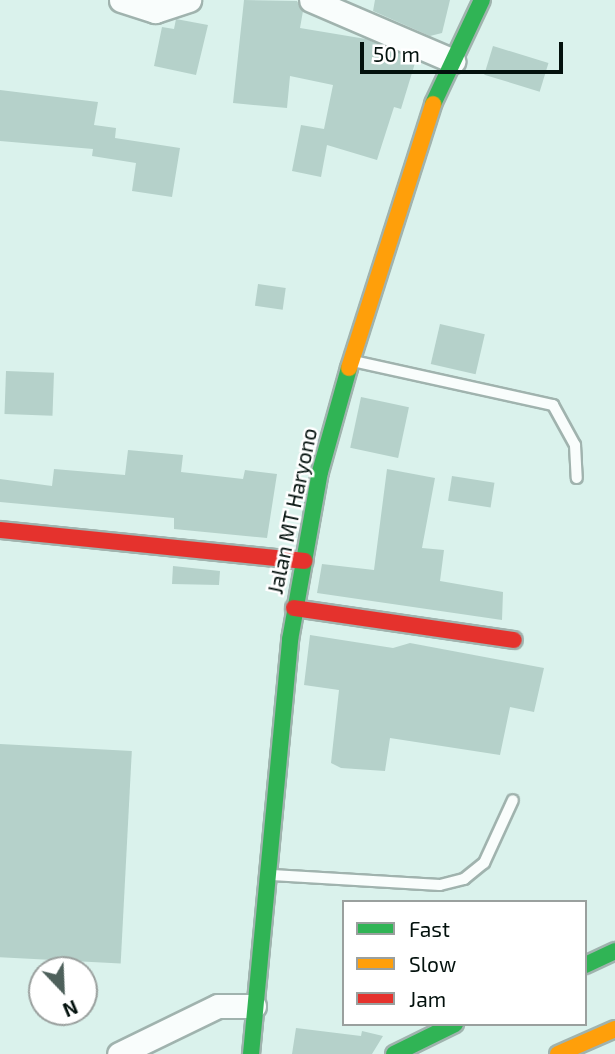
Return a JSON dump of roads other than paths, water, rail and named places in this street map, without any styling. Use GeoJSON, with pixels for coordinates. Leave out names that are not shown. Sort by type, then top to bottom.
{"type":"FeatureCollection","features":[{"type":"Feature","properties":{"kind":"main road","name":"Jalan MT Haryono"},"geometry":{"type":"LineString","coordinates":[[251,1054],[265,875],[294,608],[303,561],[349,360],[389,226],[453,61],[482,0]]}},
{"type":"Feature","properties":{"kind":"main road"},"geometry":{"type":"LineString","coordinates":[[0,530],[303,561]]}},
{"type":"Feature","properties":{"kind":"main road"},"geometry":{"type":"LineString","coordinates":[[294,608],[514,640]]}},
{"type":"Feature","properties":{"kind":"main road"},"geometry":{"type":"LineString","coordinates":[[587,964],[615,951]]}},
{"type":"Feature","properties":{"kind":"main road"},"geometry":{"type":"LineString","coordinates":[[394,1054],[451,1026]]}},
{"type":"Feature","properties":{"kind":"main road"},"geometry":{"type":"LineString","coordinates":[[558,1054],[615,1029]]}},
{"type":"Feature","properties":{"kind":"street"},"geometry":{"type":"LineString","coordinates":[[121,0],[155,11],[189,0]]}},
{"type":"Feature","properties":{"kind":"street"},"geometry":{"type":"LineString","coordinates":[[311,0],[453,61]]}},
{"type":"Feature","properties":{"kind":"street"},"geometry":{"type":"LineString","coordinates":[[119,1054],[218,1006],[254,1006]]}},
{"type":"Feature","properties":{"kind":"lane"},"geometry":{"type":"LineString","coordinates":[[349,360],[552,405],[575,444],[577,478]]}},
{"type":"Feature","properties":{"kind":"lane"},"geometry":{"type":"LineString","coordinates":[[265,875],[440,885],[464,879],[484,863],[513,800]]}}]}
